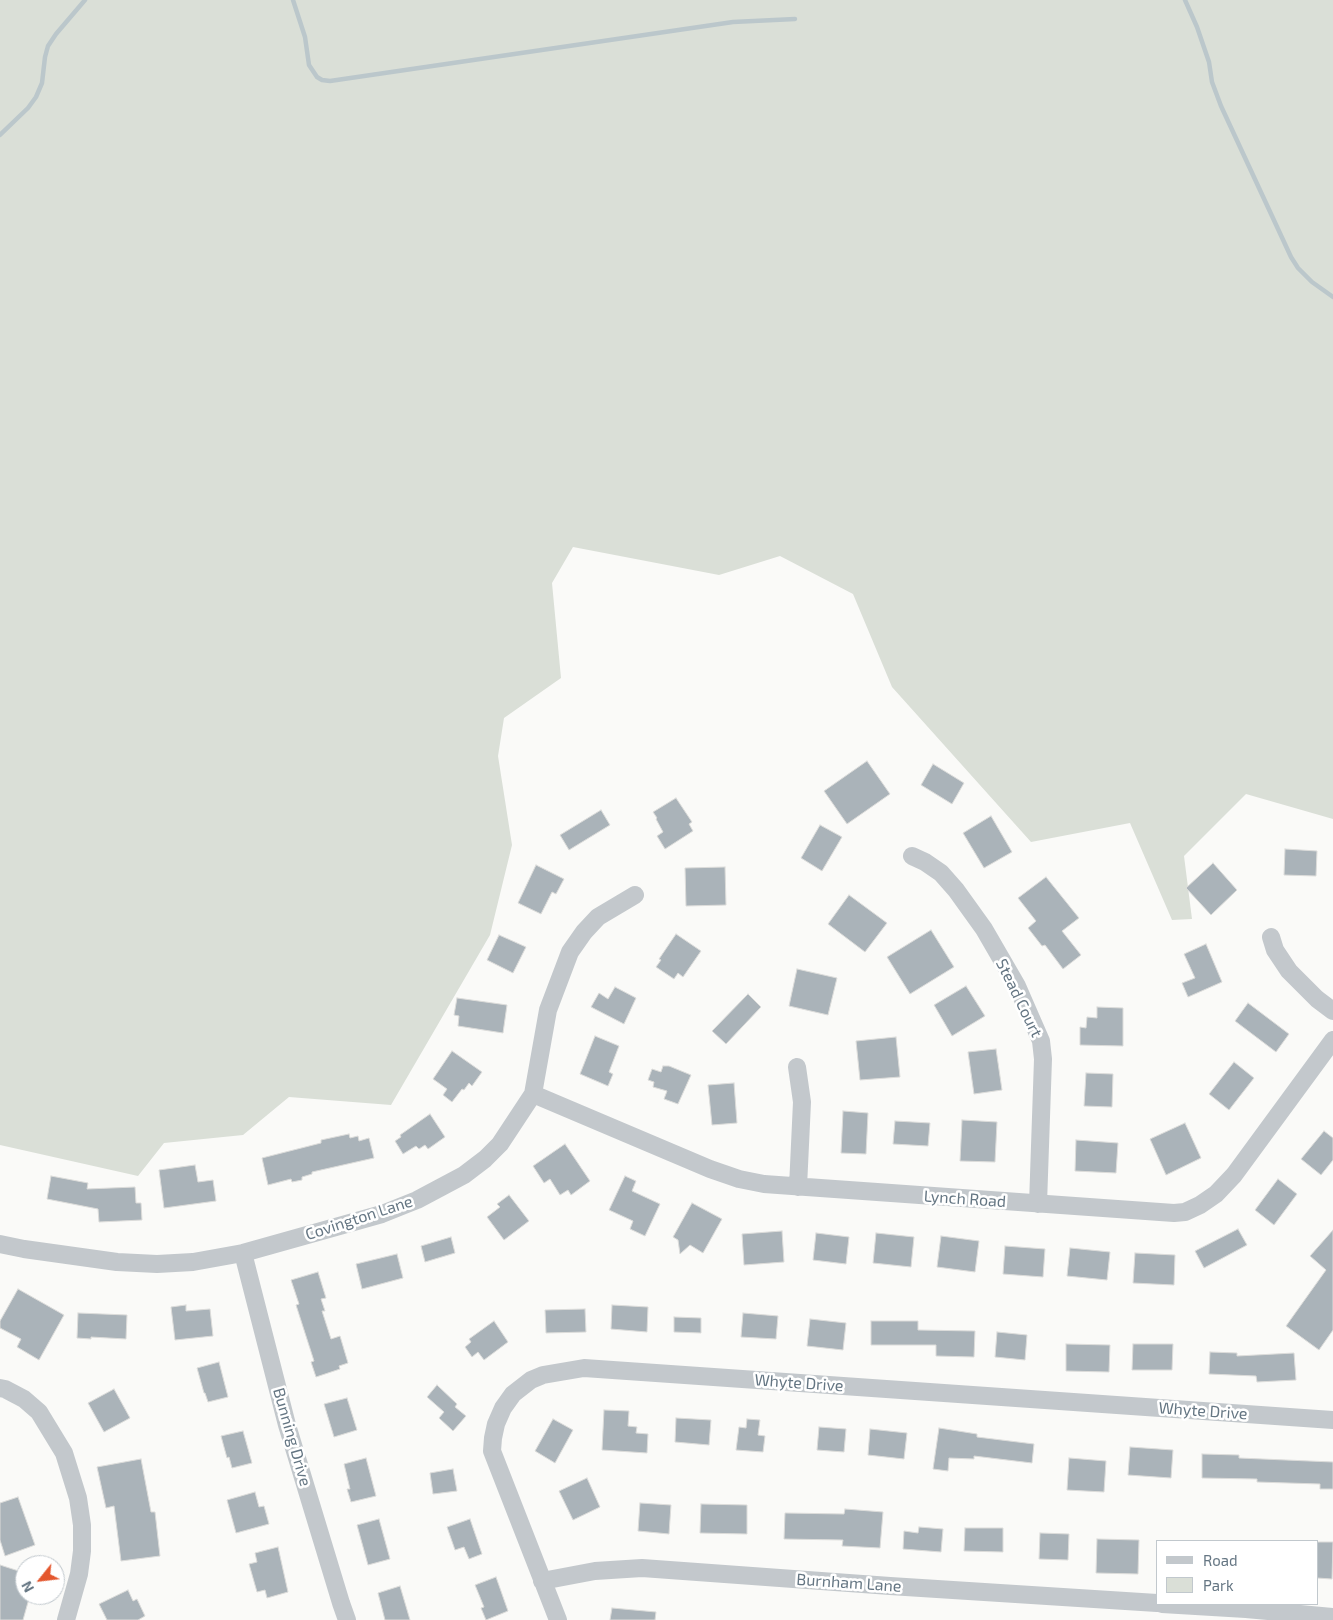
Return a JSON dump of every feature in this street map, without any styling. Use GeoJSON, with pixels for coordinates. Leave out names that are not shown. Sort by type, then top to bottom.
{"type":"FeatureCollection","features":[{"type":"Feature","properties":{"kind":"street","name":"Stead Court"},"geometry":{"type":"LineString","coordinates":[[912,856],[925,862],[941,874],[956,890],[984,930],[1017,986],[1040,1041],[1043,1059],[1038,1204]]}},
{"type":"Feature","properties":{"kind":"street","name":"Covington Lane"},"geometry":{"type":"LineString","coordinates":[[0,1244],[117,1262],[157,1264],[193,1262],[244,1253],[382,1214],[417,1200],[464,1174],[485,1159],[500,1144],[533,1094],[548,1010],[570,952],[584,932],[598,917],[635,895]]}},
{"type":"Feature","properties":{"kind":"street"},"geometry":{"type":"LineString","coordinates":[[1271,937],[1275,950],[1289,971],[1317,999],[1333,1011]]}},
{"type":"Feature","properties":{"kind":"street","name":"Lynch Road"},"geometry":{"type":"LineString","coordinates":[[533,1094],[710,1169],[739,1179],[798,1187],[1174,1213],[1186,1212],[1200,1205],[1216,1194],[1234,1175],[1333,1040]]}},
{"type":"Feature","properties":{"kind":"street"},"geometry":{"type":"LineString","coordinates":[[797,1067],[802,1102],[798,1187]]}},
{"type":"Feature","properties":{"kind":"street","name":"Bunning Drive"},"geometry":{"type":"LineString","coordinates":[[244,1253],[287,1425],[347,1620]]}},
{"type":"Feature","properties":{"kind":"street","name":"Whyte Drive"},"geometry":{"type":"LineString","coordinates":[[558,1620],[492,1451],[496,1424],[504,1408],[514,1394],[531,1380],[543,1375],[584,1368],[1333,1420]]}},
{"type":"Feature","properties":{"kind":"street"},"geometry":{"type":"LineString","coordinates":[[0,1388],[24,1399],[39,1412],[64,1453],[78,1498],[82,1525],[82,1551],[66,1620]]}},
{"type":"Feature","properties":{"kind":"street","name":"Burnham Lane"},"geometry":{"type":"LineString","coordinates":[[542,1581],[595,1571],[642,1568],[1156,1603]]}},
{"type":"Feature","properties":{"kind":"street"},"geometry":{"type":"LineString","coordinates":[[1179,1605],[1333,1617]]}},
{"type":"Feature","properties":{"kind":"green space"},"geometry":{"type":"Polygon","coordinates":[[[0,0],[1333,0],[1333,819],[1246,794],[1184,856],[1192,919],[1172,920],[1130,823],[1031,842],[892,687],[853,594],[780,556],[719,575],[573,547],[552,583],[561,678],[504,718],[498,756],[512,845],[490,935],[391,1105],[289,1097],[243,1135],[164,1143],[138,1176],[0,1145],[0,0]]]}},
{"type":"Feature","properties":{"kind":"building"},"geometry":{"type":"Polygon","coordinates":[[[867,761],[890,794],[847,824],[824,791],[867,761]]]}},
{"type":"Feature","properties":{"kind":"building"},"geometry":{"type":"Polygon","coordinates":[[[933,764],[964,783],[952,804],[921,785],[933,764]]]}},
{"type":"Feature","properties":{"kind":"building"},"geometry":{"type":"Polygon","coordinates":[[[676,798],[692,822],[689,824],[693,831],[665,849],[657,836],[663,832],[653,812],[676,798]]]}},
{"type":"Feature","properties":{"kind":"building"},"geometry":{"type":"Polygon","coordinates":[[[601,810],[610,825],[569,850],[560,835],[601,810]]]}},
{"type":"Feature","properties":{"kind":"building"},"geometry":{"type":"Polygon","coordinates":[[[991,816],[1012,852],[984,868],[963,833],[991,816]]]}},
{"type":"Feature","properties":{"kind":"building"},"geometry":{"type":"Polygon","coordinates":[[[820,825],[842,837],[822,871],[801,858],[820,825]]]}},
{"type":"Feature","properties":{"kind":"building"},"geometry":{"type":"Polygon","coordinates":[[[1285,849],[1317,851],[1316,876],[1284,875],[1285,849]]]}},
{"type":"Feature","properties":{"kind":"building"},"geometry":{"type":"Polygon","coordinates":[[[1213,863],[1237,890],[1211,915],[1186,888],[1213,863]]]}},
{"type":"Feature","properties":{"kind":"building"},"geometry":{"type":"Polygon","coordinates":[[[536,865],[564,879],[556,894],[552,892],[541,914],[518,903],[536,865]]]}},
{"type":"Feature","properties":{"kind":"building"},"geometry":{"type":"Polygon","coordinates":[[[725,867],[726,905],[686,906],[685,868],[725,867]]]}},
{"type":"Feature","properties":{"kind":"building"},"geometry":{"type":"Polygon","coordinates":[[[1046,877],[1079,918],[1062,931],[1081,955],[1063,969],[1045,945],[1042,946],[1028,928],[1036,921],[1018,898],[1046,877]]]}},
{"type":"Feature","properties":{"kind":"building"},"geometry":{"type":"Polygon","coordinates":[[[849,895],[887,923],[865,952],[828,924],[849,895]]]}},
{"type":"Feature","properties":{"kind":"building"},"geometry":{"type":"Polygon","coordinates":[[[931,930],[954,967],[910,994],[887,957],[931,930]]]}},
{"type":"Feature","properties":{"kind":"building"},"geometry":{"type":"Polygon","coordinates":[[[676,934],[701,951],[683,977],[678,973],[674,979],[656,967],[661,960],[659,959],[676,934]]]}},
{"type":"Feature","properties":{"kind":"building"},"geometry":{"type":"Polygon","coordinates":[[[499,935],[526,947],[513,973],[487,960],[499,935]]]}},
{"type":"Feature","properties":{"kind":"building"},"geometry":{"type":"Polygon","coordinates":[[[1206,944],[1222,982],[1188,997],[1182,983],[1195,978],[1184,954],[1206,944]]]}},
{"type":"Feature","properties":{"kind":"building"},"geometry":{"type":"Polygon","coordinates":[[[797,969],[837,978],[828,1015],[789,1006],[797,969]]]}},
{"type":"Feature","properties":{"kind":"building"},"geometry":{"type":"Polygon","coordinates":[[[966,986],[985,1016],[952,1036],[934,1005],[966,986]]]}},
{"type":"Feature","properties":{"kind":"building"},"geometry":{"type":"Polygon","coordinates":[[[615,987],[636,998],[624,1024],[591,1007],[599,993],[608,999],[615,987]]]}},
{"type":"Feature","properties":{"kind":"building"},"geometry":{"type":"Polygon","coordinates":[[[748,994],[761,1007],[726,1044],[712,1031],[748,994]]]}},
{"type":"Feature","properties":{"kind":"building"},"geometry":{"type":"Polygon","coordinates":[[[457,998],[507,1005],[503,1033],[458,1026],[459,1016],[454,1015],[457,998]]]}},
{"type":"Feature","properties":{"kind":"building"},"geometry":{"type":"Polygon","coordinates":[[[1248,1003],[1289,1034],[1276,1052],[1235,1021],[1248,1003]]]}},
{"type":"Feature","properties":{"kind":"building"},"geometry":{"type":"Polygon","coordinates":[[[1097,1007],[1123,1008],[1123,1046],[1080,1045],[1080,1027],[1086,1028],[1087,1017],[1097,1018],[1097,1007]]]}},
{"type":"Feature","properties":{"kind":"building"},"geometry":{"type":"Polygon","coordinates":[[[595,1036],[619,1046],[609,1072],[613,1074],[608,1086],[580,1074],[595,1036]]]}},
{"type":"Feature","properties":{"kind":"building"},"geometry":{"type":"Polygon","coordinates":[[[896,1037],[900,1077],[860,1080],[856,1041],[896,1037]]]}},
{"type":"Feature","properties":{"kind":"building"},"geometry":{"type":"Polygon","coordinates":[[[996,1049],[1002,1090],[974,1094],[968,1052],[996,1049]]]}},
{"type":"Feature","properties":{"kind":"building"},"geometry":{"type":"Polygon","coordinates":[[[452,1051],[482,1072],[472,1086],[469,1083],[452,1102],[443,1095],[447,1089],[433,1079],[452,1051]]]}},
{"type":"Feature","properties":{"kind":"building"},"geometry":{"type":"Polygon","coordinates":[[[1234,1062],[1254,1078],[1229,1110],[1209,1094],[1234,1062]]]}},
{"type":"Feature","properties":{"kind":"building"},"geometry":{"type":"Polygon","coordinates":[[[663,1066],[669,1066],[691,1075],[678,1104],[664,1099],[667,1091],[653,1087],[654,1082],[648,1080],[652,1069],[661,1072],[663,1066]]]}},
{"type":"Feature","properties":{"kind":"building"},"geometry":{"type":"Polygon","coordinates":[[[1086,1073],[1113,1074],[1112,1107],[1084,1106],[1086,1073]]]}},
{"type":"Feature","properties":{"kind":"building"},"geometry":{"type":"Polygon","coordinates":[[[734,1083],[737,1123],[712,1125],[708,1085],[734,1083]]]}},
{"type":"Feature","properties":{"kind":"building"},"geometry":{"type":"Polygon","coordinates":[[[843,1111],[868,1113],[866,1154],[841,1153],[843,1111]]]}},
{"type":"Feature","properties":{"kind":"building"},"geometry":{"type":"Polygon","coordinates":[[[430,1114],[445,1137],[428,1149],[425,1145],[419,1149],[416,1146],[403,1154],[395,1141],[401,1137],[400,1135],[430,1114]]]}},
{"type":"Feature","properties":{"kind":"building"},"geometry":{"type":"Polygon","coordinates":[[[962,1120],[997,1122],[995,1162],[960,1161],[962,1120]]]}},
{"type":"Feature","properties":{"kind":"building"},"geometry":{"type":"Polygon","coordinates":[[[895,1121],[930,1123],[928,1146],[893,1144],[895,1121]]]}},
{"type":"Feature","properties":{"kind":"building"},"geometry":{"type":"Polygon","coordinates":[[[1185,1123],[1201,1158],[1166,1175],[1150,1139],[1185,1123]]]}},
{"type":"Feature","properties":{"kind":"building"},"geometry":{"type":"Polygon","coordinates":[[[1324,1131],[1333,1138],[1333,1160],[1321,1175],[1301,1159],[1324,1131]]]}},
{"type":"Feature","properties":{"kind":"building"},"geometry":{"type":"Polygon","coordinates":[[[349,1134],[350,1138],[358,1136],[359,1141],[369,1138],[374,1158],[312,1172],[312,1174],[302,1177],[302,1180],[292,1182],[291,1179],[268,1185],[262,1158],[321,1143],[321,1140],[349,1134]]]}},
{"type":"Feature","properties":{"kind":"building"},"geometry":{"type":"Polygon","coordinates":[[[1076,1140],[1118,1143],[1116,1173],[1075,1171],[1076,1140]]]}},
{"type":"Feature","properties":{"kind":"building"},"geometry":{"type":"Polygon","coordinates":[[[565,1144],[590,1181],[571,1195],[568,1190],[560,1195],[550,1179],[544,1183],[533,1166],[565,1144]]]}},
{"type":"Feature","properties":{"kind":"building"},"geometry":{"type":"Polygon","coordinates":[[[195,1165],[198,1182],[213,1180],[216,1201],[164,1208],[159,1170],[195,1165]]]}},
{"type":"Feature","properties":{"kind":"building"},"geometry":{"type":"Polygon","coordinates":[[[51,1176],[88,1183],[87,1189],[135,1187],[136,1203],[141,1203],[142,1220],[99,1222],[98,1209],[47,1199],[51,1176]]]}},
{"type":"Feature","properties":{"kind":"building"},"geometry":{"type":"Polygon","coordinates":[[[625,1176],[636,1181],[632,1191],[660,1204],[645,1236],[630,1229],[633,1221],[609,1210],[625,1176]]]}},
{"type":"Feature","properties":{"kind":"building"},"geometry":{"type":"Polygon","coordinates":[[[1278,1179],[1297,1194],[1274,1225],[1255,1210],[1278,1179]]]}},
{"type":"Feature","properties":{"kind":"building"},"geometry":{"type":"Polygon","coordinates":[[[509,1195],[529,1221],[504,1240],[487,1217],[500,1207],[497,1204],[509,1195]]]}},
{"type":"Feature","properties":{"kind":"building"},"geometry":{"type":"Polygon","coordinates":[[[692,1203],[722,1219],[703,1253],[690,1245],[680,1254],[678,1240],[673,1237],[692,1203]]]}},
{"type":"Feature","properties":{"kind":"building"},"geometry":{"type":"Polygon","coordinates":[[[1238,1229],[1247,1245],[1204,1268],[1195,1251],[1238,1229]]]}},
{"type":"Feature","properties":{"kind":"building"},"geometry":{"type":"Polygon","coordinates":[[[1333,1230],[1333,1330],[1319,1350],[1286,1326],[1326,1270],[1310,1256],[1333,1230]]]}},
{"type":"Feature","properties":{"kind":"building"},"geometry":{"type":"Polygon","coordinates":[[[782,1231],[784,1262],[744,1265],[742,1234],[782,1231]]]}},
{"type":"Feature","properties":{"kind":"building"},"geometry":{"type":"Polygon","coordinates":[[[816,1233],[849,1237],[846,1264],[813,1260],[816,1233]]]}},
{"type":"Feature","properties":{"kind":"building"},"geometry":{"type":"Polygon","coordinates":[[[876,1233],[914,1237],[911,1267],[873,1263],[876,1233]]]}},
{"type":"Feature","properties":{"kind":"building"},"geometry":{"type":"Polygon","coordinates":[[[941,1236],[979,1241],[975,1272],[937,1267],[941,1236]]]}},
{"type":"Feature","properties":{"kind":"building"},"geometry":{"type":"Polygon","coordinates":[[[451,1237],[455,1253],[425,1262],[421,1246],[451,1237]]]}},
{"type":"Feature","properties":{"kind":"building"},"geometry":{"type":"Polygon","coordinates":[[[1005,1246],[1045,1249],[1043,1277],[1003,1274],[1005,1246]]]}},
{"type":"Feature","properties":{"kind":"building"},"geometry":{"type":"Polygon","coordinates":[[[1070,1248],[1110,1252],[1107,1280],[1067,1276],[1070,1248]]]}},
{"type":"Feature","properties":{"kind":"building"},"geometry":{"type":"Polygon","coordinates":[[[1135,1253],[1175,1255],[1174,1285],[1133,1283],[1135,1253]]]}},
{"type":"Feature","properties":{"kind":"building"},"geometry":{"type":"Polygon","coordinates":[[[397,1254],[403,1278],[362,1289],[356,1264],[397,1254]]]}},
{"type":"Feature","properties":{"kind":"building"},"geometry":{"type":"Polygon","coordinates":[[[318,1272],[326,1298],[321,1299],[325,1311],[322,1311],[331,1339],[340,1336],[348,1363],[339,1366],[340,1369],[316,1377],[311,1362],[314,1361],[296,1305],[299,1304],[291,1280],[318,1272]]]}},
{"type":"Feature","properties":{"kind":"building"},"geometry":{"type":"Polygon","coordinates":[[[18,1289],[64,1315],[39,1360],[17,1347],[21,1339],[0,1328],[0,1321],[18,1289]]]}},
{"type":"Feature","properties":{"kind":"building"},"geometry":{"type":"Polygon","coordinates":[[[186,1305],[186,1311],[210,1309],[213,1336],[175,1340],[171,1307],[186,1305]]]}},
{"type":"Feature","properties":{"kind":"building"},"geometry":{"type":"Polygon","coordinates":[[[612,1305],[648,1307],[647,1332],[611,1329],[612,1305]]]}},
{"type":"Feature","properties":{"kind":"building"},"geometry":{"type":"Polygon","coordinates":[[[585,1309],[586,1332],[546,1333],[545,1310],[585,1309]]]}},
{"type":"Feature","properties":{"kind":"building"},"geometry":{"type":"Polygon","coordinates":[[[78,1313],[127,1315],[126,1339],[77,1338],[78,1313]]]}},
{"type":"Feature","properties":{"kind":"building"},"geometry":{"type":"Polygon","coordinates":[[[743,1313],[778,1316],[776,1339],[741,1337],[743,1313]]]}},
{"type":"Feature","properties":{"kind":"building"},"geometry":{"type":"Polygon","coordinates":[[[674,1317],[701,1318],[701,1333],[674,1332],[674,1317]]]}},
{"type":"Feature","properties":{"kind":"building"},"geometry":{"type":"Polygon","coordinates":[[[810,1319],[846,1323],[843,1350],[807,1346],[810,1319]]]}},
{"type":"Feature","properties":{"kind":"building"},"geometry":{"type":"Polygon","coordinates":[[[494,1321],[508,1342],[484,1360],[478,1352],[472,1357],[465,1347],[471,1342],[469,1339],[494,1321]]]}},
{"type":"Feature","properties":{"kind":"building"},"geometry":{"type":"Polygon","coordinates":[[[871,1321],[918,1321],[918,1330],[975,1331],[974,1357],[936,1356],[936,1345],[871,1345],[871,1321]]]}},
{"type":"Feature","properties":{"kind":"building"},"geometry":{"type":"Polygon","coordinates":[[[997,1332],[1027,1335],[1025,1360],[995,1357],[997,1332]]]}},
{"type":"Feature","properties":{"kind":"building"},"geometry":{"type":"Polygon","coordinates":[[[1066,1344],[1110,1345],[1109,1372],[1066,1371],[1066,1344]]]}},
{"type":"Feature","properties":{"kind":"building"},"geometry":{"type":"Polygon","coordinates":[[[1133,1344],[1173,1344],[1172,1370],[1132,1370],[1133,1344]]]}},
{"type":"Feature","properties":{"kind":"building"},"geometry":{"type":"Polygon","coordinates":[[[1210,1352],[1237,1353],[1237,1356],[1294,1353],[1296,1380],[1257,1382],[1256,1376],[1209,1374],[1210,1352]]]}},
{"type":"Feature","properties":{"kind":"building"},"geometry":{"type":"Polygon","coordinates":[[[219,1362],[228,1397],[208,1402],[197,1368],[219,1362]]]}},
{"type":"Feature","properties":{"kind":"building"},"geometry":{"type":"Polygon","coordinates":[[[437,1385],[457,1404],[455,1407],[466,1416],[453,1431],[439,1418],[444,1412],[427,1397],[437,1385]]]}},
{"type":"Feature","properties":{"kind":"building"},"geometry":{"type":"Polygon","coordinates":[[[114,1389],[130,1418],[104,1432],[88,1403],[114,1389]]]}},
{"type":"Feature","properties":{"kind":"building"},"geometry":{"type":"Polygon","coordinates":[[[347,1398],[357,1430],[334,1437],[324,1404],[347,1398]]]}},
{"type":"Feature","properties":{"kind":"building"},"geometry":{"type":"Polygon","coordinates":[[[604,1410],[629,1411],[628,1426],[637,1427],[636,1433],[648,1434],[647,1453],[602,1450],[604,1410]]]}},
{"type":"Feature","properties":{"kind":"building"},"geometry":{"type":"Polygon","coordinates":[[[676,1418],[711,1420],[709,1445],[675,1442],[676,1418]]]}},
{"type":"Feature","properties":{"kind":"building"},"geometry":{"type":"Polygon","coordinates":[[[553,1419],[573,1430],[555,1463],[535,1451],[553,1419]]]}},
{"type":"Feature","properties":{"kind":"building"},"geometry":{"type":"Polygon","coordinates":[[[747,1419],[760,1420],[758,1435],[765,1436],[763,1452],[736,1450],[739,1427],[746,1428],[747,1419]]]}},
{"type":"Feature","properties":{"kind":"building"},"geometry":{"type":"Polygon","coordinates":[[[819,1427],[846,1429],[844,1452],[817,1450],[819,1427]]]}},
{"type":"Feature","properties":{"kind":"building"},"geometry":{"type":"Polygon","coordinates":[[[939,1428],[977,1434],[977,1437],[1034,1444],[1032,1463],[974,1456],[974,1459],[949,1458],[948,1471],[933,1469],[939,1428]]]}},
{"type":"Feature","properties":{"kind":"building"},"geometry":{"type":"Polygon","coordinates":[[[870,1429],[907,1433],[904,1459],[868,1455],[870,1429]]]}},
{"type":"Feature","properties":{"kind":"building"},"geometry":{"type":"Polygon","coordinates":[[[243,1431],[252,1463],[232,1468],[221,1436],[243,1431]]]}},
{"type":"Feature","properties":{"kind":"building"},"geometry":{"type":"Polygon","coordinates":[[[1130,1447],[1173,1450],[1171,1478],[1128,1475],[1130,1447]]]}},
{"type":"Feature","properties":{"kind":"building"},"geometry":{"type":"Polygon","coordinates":[[[1202,1454],[1239,1455],[1239,1458],[1333,1462],[1333,1489],[1320,1489],[1320,1484],[1257,1482],[1257,1479],[1202,1478],[1202,1454]]]}},
{"type":"Feature","properties":{"kind":"building"},"geometry":{"type":"Polygon","coordinates":[[[366,1458],[376,1496],[351,1502],[347,1489],[350,1489],[344,1464],[366,1458]]]}},
{"type":"Feature","properties":{"kind":"building"},"geometry":{"type":"Polygon","coordinates":[[[1069,1458],[1106,1461],[1104,1492],[1067,1490],[1069,1458]]]}},
{"type":"Feature","properties":{"kind":"building"},"geometry":{"type":"Polygon","coordinates":[[[141,1459],[151,1512],[155,1512],[160,1556],[121,1561],[114,1506],[106,1508],[97,1467],[141,1459]]]}},
{"type":"Feature","properties":{"kind":"building"},"geometry":{"type":"Polygon","coordinates":[[[453,1469],[457,1491],[433,1494],[430,1473],[453,1469]]]}},
{"type":"Feature","properties":{"kind":"building"},"geometry":{"type":"Polygon","coordinates":[[[587,1478],[600,1507],[573,1520],[559,1491],[587,1478]]]}},
{"type":"Feature","properties":{"kind":"building"},"geometry":{"type":"Polygon","coordinates":[[[255,1492],[259,1507],[264,1506],[269,1524],[236,1533],[227,1500],[255,1492]]]}},
{"type":"Feature","properties":{"kind":"building"},"geometry":{"type":"Polygon","coordinates":[[[18,1497],[35,1545],[5,1556],[0,1540],[0,1503],[18,1497]]]}},
{"type":"Feature","properties":{"kind":"building"},"geometry":{"type":"Polygon","coordinates":[[[640,1503],[671,1505],[669,1534],[638,1531],[640,1503]]]}},
{"type":"Feature","properties":{"kind":"building"},"geometry":{"type":"Polygon","coordinates":[[[701,1504],[747,1505],[747,1534],[700,1533],[701,1504]]]}},
{"type":"Feature","properties":{"kind":"building"},"geometry":{"type":"Polygon","coordinates":[[[845,1509],[883,1512],[880,1548],[842,1546],[843,1540],[784,1539],[785,1513],[844,1514],[845,1509]]]}},
{"type":"Feature","properties":{"kind":"building"},"geometry":{"type":"Polygon","coordinates":[[[379,1519],[390,1559],[368,1565],[357,1525],[379,1519]]]}},
{"type":"Feature","properties":{"kind":"building"},"geometry":{"type":"Polygon","coordinates":[[[470,1519],[482,1554],[469,1559],[464,1547],[455,1550],[447,1527],[470,1519]]]}},
{"type":"Feature","properties":{"kind":"building"},"geometry":{"type":"Polygon","coordinates":[[[919,1527],[943,1529],[941,1552],[903,1549],[904,1531],[918,1533],[919,1527]]]}},
{"type":"Feature","properties":{"kind":"building"},"geometry":{"type":"Polygon","coordinates":[[[965,1528],[1003,1528],[1003,1552],[964,1551],[965,1528]]]}},
{"type":"Feature","properties":{"kind":"building"},"geometry":{"type":"Polygon","coordinates":[[[1040,1533],[1069,1534],[1068,1560],[1039,1559],[1040,1533]]]}},
{"type":"Feature","properties":{"kind":"building"},"geometry":{"type":"Polygon","coordinates":[[[1097,1539],[1139,1540],[1138,1574],[1096,1573],[1097,1539]]]}},
{"type":"Feature","properties":{"kind":"building"},"geometry":{"type":"Polygon","coordinates":[[[1318,1542],[1333,1542],[1332,1579],[1318,1578],[1318,1542]]]}},
{"type":"Feature","properties":{"kind":"building"},"geometry":{"type":"Polygon","coordinates":[[[278,1547],[288,1592],[267,1598],[265,1590],[257,1592],[249,1564],[257,1562],[255,1553],[278,1547]]]}},
{"type":"Feature","properties":{"kind":"building"},"geometry":{"type":"Polygon","coordinates":[[[0,1565],[15,1570],[15,1605],[27,1605],[23,1620],[0,1620],[0,1565]]]}},
{"type":"Feature","properties":{"kind":"building"},"geometry":{"type":"Polygon","coordinates":[[[496,1577],[508,1611],[486,1620],[481,1608],[484,1607],[475,1585],[496,1577]]]}},
{"type":"Feature","properties":{"kind":"building"},"geometry":{"type":"Polygon","coordinates":[[[400,1586],[410,1620],[385,1620],[378,1593],[400,1586]]]}},
{"type":"Feature","properties":{"kind":"building"},"geometry":{"type":"Polygon","coordinates":[[[128,1590],[133,1601],[137,1599],[145,1616],[138,1620],[107,1620],[99,1604],[128,1590]]]}},
{"type":"Feature","properties":{"kind":"building"},"geometry":{"type":"Polygon","coordinates":[[[612,1608],[656,1612],[655,1620],[610,1620],[612,1608]]]}},
{"type":"Feature","properties":{"kind":"waterway"},"geometry":{"type":"LineString","coordinates":[[0,135],[28,108],[36,97],[42,83],[48,46],[85,0]]}},
{"type":"Feature","properties":{"kind":"waterway"},"geometry":{"type":"LineString","coordinates":[[293,0],[305,37],[309,65],[317,77],[330,81],[733,22],[795,19]]}},
{"type":"Feature","properties":{"kind":"waterway"},"geometry":{"type":"LineString","coordinates":[[1185,0],[1209,62],[1212,82],[1221,106],[1291,257],[1298,268],[1312,282],[1333,297]]}}]}
